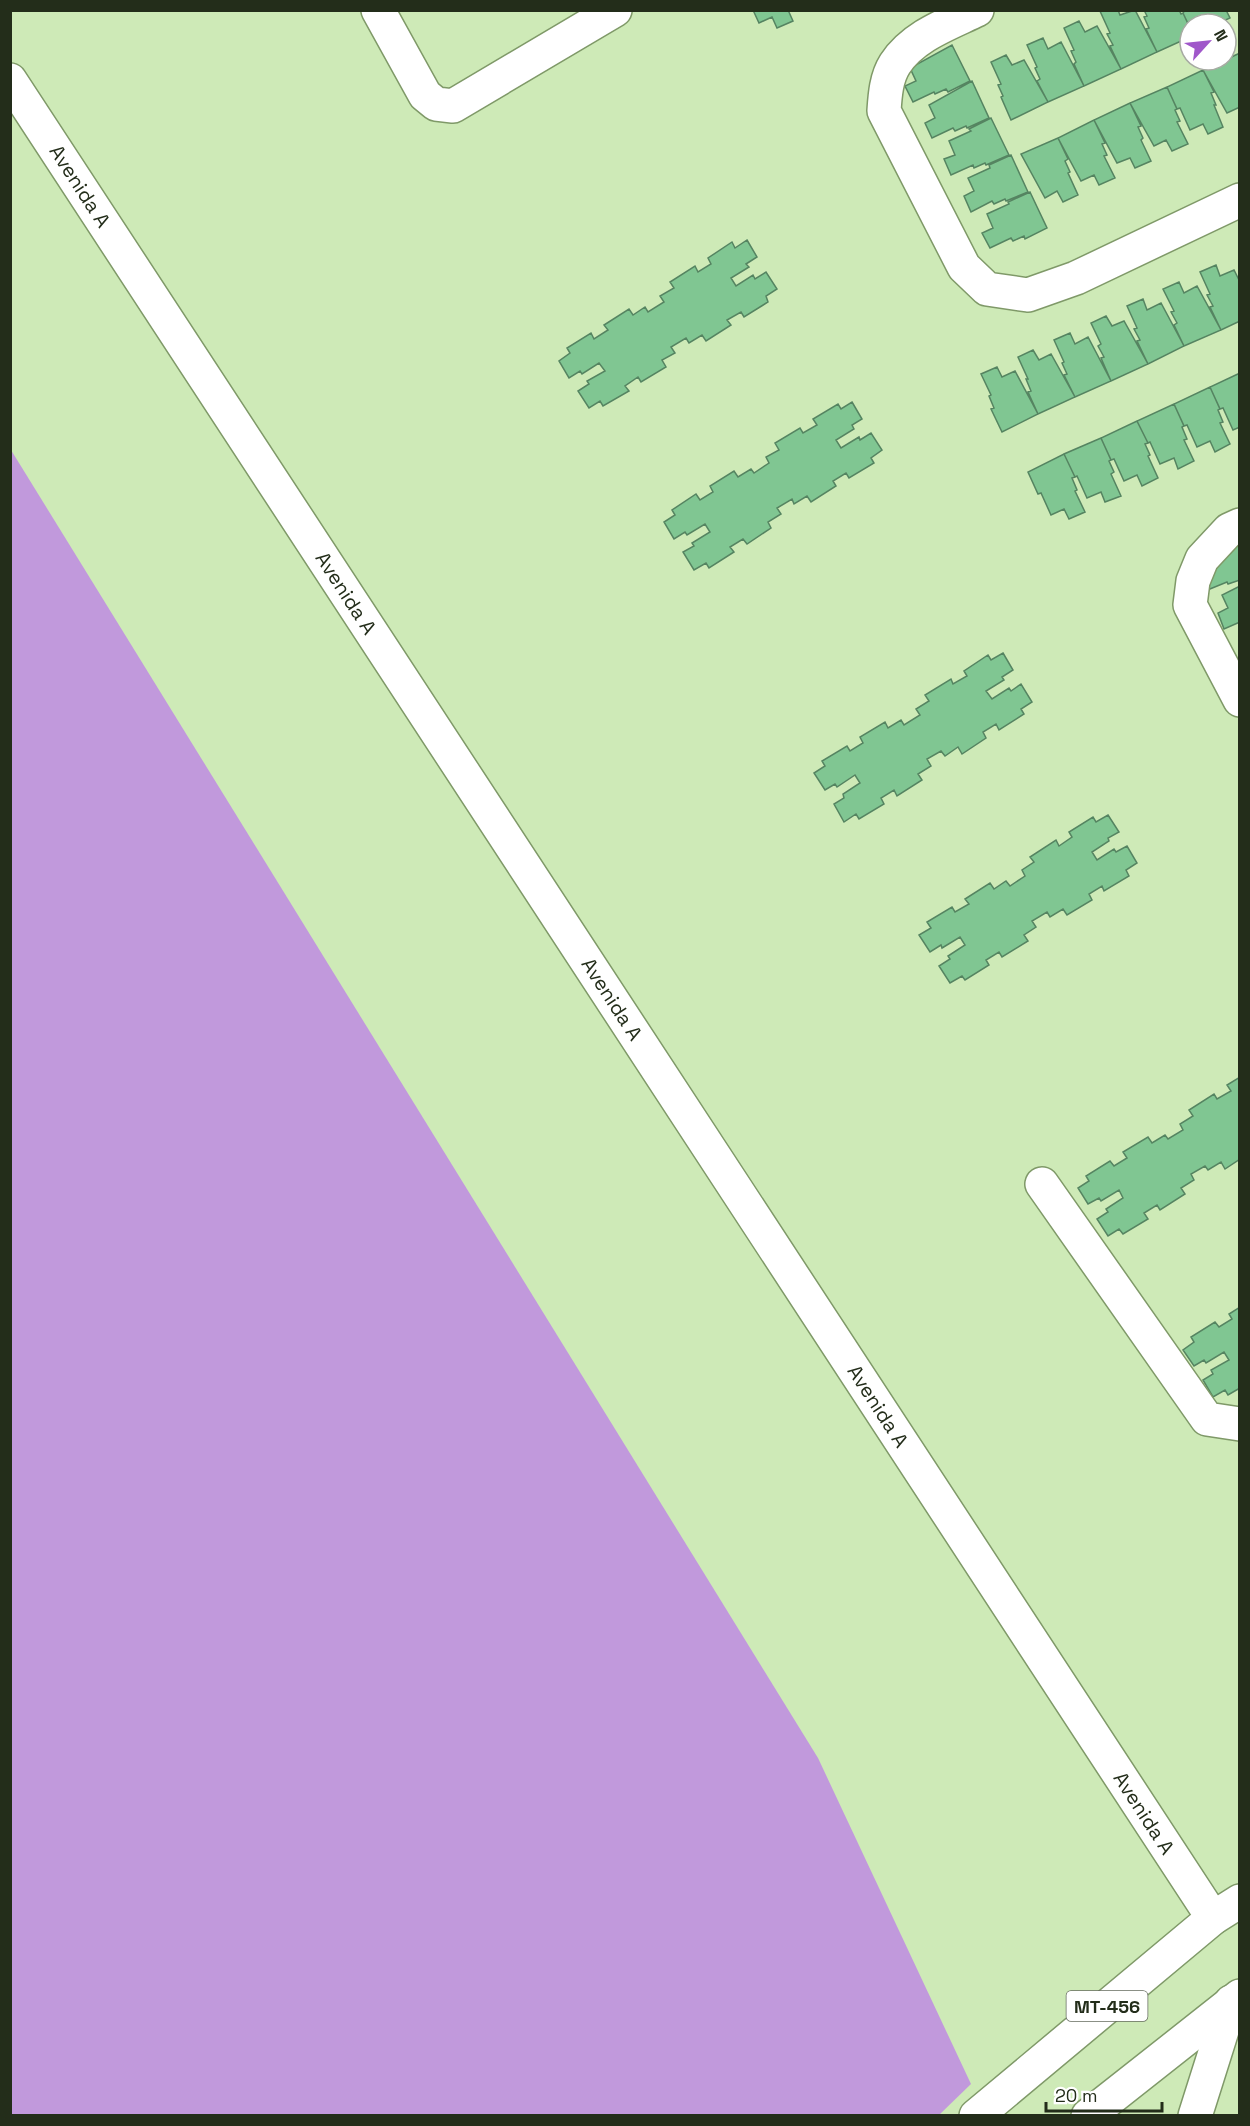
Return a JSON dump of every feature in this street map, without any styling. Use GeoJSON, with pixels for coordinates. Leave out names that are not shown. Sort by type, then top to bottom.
{"type":"FeatureCollection","features":[{"type":"Feature","properties":{"kind":"street"},"geometry":{"type":"LineString","coordinates":[[378,10],[425,95],[436,104],[453,106],[615,10]]}},
{"type":"Feature","properties":{"kind":"street"},"geometry":{"type":"LineString","coordinates":[[977,10],[922,36],[895,65],[886,87],[884,111],[964,267],[987,289],[1028,295],[1076,279],[1239,200]]}},
{"type":"Feature","properties":{"kind":"street","name":"Avenida A"},"geometry":{"type":"LineString","coordinates":[[10,81],[1213,1918]]}},
{"type":"Feature","properties":{"kind":"street"},"geometry":{"type":"LineString","coordinates":[[1239,525],[1229,530],[1202,559],[1193,581],[1190,605],[1239,700]]}},
{"type":"Feature","properties":{"kind":"street"},"geometry":{"type":"LineString","coordinates":[[1042,1184],[1207,1419],[1239,1424]]}},
{"type":"Feature","properties":{"kind":"street","name":"MT-456"},"geometry":{"type":"LineString","coordinates":[[976,2115],[1213,1918],[1239,1900]]}},
{"type":"Feature","properties":{"kind":"street"},"geometry":{"type":"LineString","coordinates":[[1088,2115],[1235,1999]]}},
{"type":"Feature","properties":{"kind":"street"},"geometry":{"type":"LineString","coordinates":[[1195,2115],[1235,1999]]}},
{"type":"Feature","properties":{"kind":"shaded area"},"geometry":{"type":"Polygon","coordinates":[[[11,450],[818,1758],[971,2084],[939,2115],[11,2115],[11,450]]]}},
{"type":"Feature","properties":{"kind":"building"},"geometry":{"type":"Polygon","coordinates":[[[753,10],[788,10],[793,21],[777,28],[772,17],[759,23],[753,10]]]}},
{"type":"Feature","properties":{"kind":"building"},"geometry":{"type":"Polygon","coordinates":[[[1118,10],[1120,15],[1135,10],[1157,52],[1121,69],[1110,46],[1113,45],[1107,34],[1110,33],[1100,11],[1118,10]]]}},
{"type":"Feature","properties":{"kind":"building"},"geometry":{"type":"Polygon","coordinates":[[[1144,10],[1179,10],[1178,42],[1157,52],[1146,29],[1149,28],[1144,17],[1147,16],[1144,10]]]}},
{"type":"Feature","properties":{"kind":"building"},"geometry":{"type":"Polygon","coordinates":[[[1185,10],[1226,10],[1227,12],[1184,12],[1185,10]]]}},
{"type":"Feature","properties":{"kind":"building"},"geometry":{"type":"Polygon","coordinates":[[[1079,21],[1085,32],[1097,26],[1121,69],[1084,86],[1074,64],[1076,62],[1071,51],[1074,50],[1064,28],[1079,21]]]}},
{"type":"Feature","properties":{"kind":"building"},"geometry":{"type":"Polygon","coordinates":[[[1043,38],[1048,49],[1061,42],[1084,86],[1048,102],[1037,81],[1040,79],[1035,68],[1037,67],[1027,45],[1043,38]]]}},
{"type":"Feature","properties":{"kind":"building"},"geometry":{"type":"Polygon","coordinates":[[[952,45],[970,81],[948,92],[946,89],[935,94],[934,92],[913,102],[905,86],[916,81],[910,68],[952,45]]]}},
{"type":"Feature","properties":{"kind":"building"},"geometry":{"type":"Polygon","coordinates":[[[1240,53],[1240,107],[1227,113],[1204,72],[1238,72],[1238,54],[1240,53]]]}},
{"type":"Feature","properties":{"kind":"building"},"geometry":{"type":"Polygon","coordinates":[[[1006,55],[1012,65],[1024,60],[1048,102],[1011,120],[1001,97],[1003,96],[998,85],[1001,84],[991,62],[1006,55]]]}},
{"type":"Feature","properties":{"kind":"building"},"geometry":{"type":"Polygon","coordinates":[[[1199,72],[1204,72],[1214,92],[1211,93],[1216,105],[1214,105],[1223,127],[1208,134],[1203,124],[1190,130],[1167,87],[1199,72]]]}},
{"type":"Feature","properties":{"kind":"building"},"geometry":{"type":"Polygon","coordinates":[[[972,81],[989,118],[967,128],[966,126],[955,131],[953,128],[932,138],[925,123],[935,118],[929,105],[972,81]]]}},
{"type":"Feature","properties":{"kind":"building"},"geometry":{"type":"Polygon","coordinates":[[[1167,87],[1177,109],[1175,110],[1180,121],[1177,122],[1188,144],[1172,151],[1166,140],[1154,146],[1130,103],[1167,87]]]}},
{"type":"Feature","properties":{"kind":"building"},"geometry":{"type":"Polygon","coordinates":[[[1130,103],[1141,126],[1138,127],[1143,138],[1141,140],[1151,161],[1135,168],[1130,158],[1117,163],[1094,120],[1130,103]]]}},
{"type":"Feature","properties":{"kind":"building"},"geometry":{"type":"Polygon","coordinates":[[[991,118],[1009,155],[986,165],[985,163],[974,168],[973,165],[951,175],[944,159],[955,155],[949,141],[991,118]]]}},
{"type":"Feature","properties":{"kind":"building"},"geometry":{"type":"Polygon","coordinates":[[[1094,120],[1105,143],[1102,144],[1107,155],[1104,156],[1115,178],[1099,185],[1094,175],[1081,181],[1058,138],[1094,120]]]}},
{"type":"Feature","properties":{"kind":"building"},"geometry":{"type":"Polygon","coordinates":[[[1058,138],[1068,159],[1065,161],[1070,172],[1068,173],[1078,195],[1063,202],[1057,191],[1045,198],[1021,154],[1058,138]]]}},
{"type":"Feature","properties":{"kind":"building"},"geometry":{"type":"Polygon","coordinates":[[[1011,155],[1028,192],[994,204],[992,201],[971,212],[964,196],[974,191],[968,178],[1011,155]]]}},
{"type":"Feature","properties":{"kind":"building"},"geometry":{"type":"Polygon","coordinates":[[[1030,192],[1047,228],[1025,239],[1024,236],[1013,241],[1011,238],[990,248],[982,233],[993,228],[987,214],[1030,192]]]}},
{"type":"Feature","properties":{"kind":"building"},"geometry":{"type":"Polygon","coordinates":[[[747,240],[757,257],[746,264],[749,267],[731,278],[736,286],[753,275],[755,279],[766,272],[777,289],[766,296],[768,302],[744,317],[741,312],[727,320],[731,325],[706,341],[702,335],[689,343],[686,338],[671,347],[675,353],[662,360],[666,367],[641,382],[638,377],[625,386],[629,391],[603,406],[600,401],[589,408],[578,391],[589,384],[587,381],[605,371],[599,363],[582,374],[580,371],[569,378],[559,361],[570,353],[567,348],[591,333],[594,339],[608,330],[604,325],[629,309],[633,315],[645,307],[648,312],[664,302],[660,296],[674,288],[670,282],[695,266],[698,272],[711,264],[708,258],[732,242],[735,248],[747,240]]]}},
{"type":"Feature","properties":{"kind":"building"},"geometry":{"type":"Polygon","coordinates":[[[1216,265],[1220,276],[1234,270],[1240,282],[1240,321],[1221,330],[1210,307],[1213,306],[1207,295],[1210,294],[1200,272],[1216,265]]]}},
{"type":"Feature","properties":{"kind":"building"},"geometry":{"type":"Polygon","coordinates":[[[1179,282],[1184,293],[1197,286],[1221,330],[1184,346],[1174,325],[1177,323],[1171,312],[1174,311],[1163,289],[1179,282]]]}},
{"type":"Feature","properties":{"kind":"building"},"geometry":{"type":"Polygon","coordinates":[[[1143,299],[1147,310],[1161,303],[1184,346],[1148,364],[1137,341],[1140,340],[1134,329],[1137,328],[1127,306],[1143,299]]]}},
{"type":"Feature","properties":{"kind":"building"},"geometry":{"type":"Polygon","coordinates":[[[1106,316],[1112,326],[1124,321],[1148,364],[1111,381],[1101,358],[1104,357],[1098,346],[1101,344],[1091,323],[1106,316]]]}},
{"type":"Feature","properties":{"kind":"building"},"geometry":{"type":"Polygon","coordinates":[[[1070,333],[1075,344],[1088,337],[1111,381],[1075,397],[1064,375],[1067,374],[1062,363],[1064,362],[1054,340],[1070,333]]]}},
{"type":"Feature","properties":{"kind":"building"},"geometry":{"type":"Polygon","coordinates":[[[1033,350],[1039,360],[1051,354],[1075,397],[1038,414],[1028,392],[1031,391],[1026,379],[1028,379],[1018,357],[1033,350]]]}},
{"type":"Feature","properties":{"kind":"building"},"geometry":{"type":"Polygon","coordinates":[[[997,367],[1002,377],[1015,371],[1038,414],[1002,432],[991,409],[994,408],[989,396],[991,395],[981,374],[997,367]]]}},
{"type":"Feature","properties":{"kind":"building"},"geometry":{"type":"Polygon","coordinates":[[[1240,373],[1240,427],[1233,430],[1210,387],[1240,373]]]}},
{"type":"Feature","properties":{"kind":"building"},"geometry":{"type":"Polygon","coordinates":[[[1210,387],[1220,409],[1218,410],[1223,422],[1220,423],[1230,444],[1215,452],[1210,441],[1197,447],[1174,404],[1210,387]]]}},
{"type":"Feature","properties":{"kind":"building"},"geometry":{"type":"Polygon","coordinates":[[[852,402],[862,419],[852,425],[854,429],[836,440],[841,448],[871,433],[882,450],[871,458],[874,463],[849,478],[846,473],[833,481],[836,486],[811,502],[807,496],[794,504],[792,499],[777,508],[781,514],[768,522],[771,528],[747,544],[743,539],[730,547],[734,552],[709,568],[706,563],[694,570],[683,552],[694,546],[692,543],[710,532],[705,524],[687,535],[685,532],[674,539],[664,522],[675,515],[672,510],[696,494],[700,500],[713,492],[710,486],[734,471],[738,477],[751,469],[754,473],[769,463],[766,457],[779,450],[775,443],[800,428],[803,433],[817,425],[813,419],[838,404],[841,409],[852,402]]]}},
{"type":"Feature","properties":{"kind":"building"},"geometry":{"type":"Polygon","coordinates":[[[1174,404],[1184,426],[1182,427],[1187,439],[1184,440],[1194,461],[1178,469],[1174,458],[1160,464],[1137,421],[1174,404]]]}},
{"type":"Feature","properties":{"kind":"building"},"geometry":{"type":"Polygon","coordinates":[[[1137,421],[1148,443],[1145,444],[1150,455],[1148,456],[1158,478],[1142,486],[1137,475],[1124,481],[1101,438],[1137,421]]]}},
{"type":"Feature","properties":{"kind":"building"},"geometry":{"type":"Polygon","coordinates":[[[1101,438],[1111,460],[1109,461],[1114,472],[1111,474],[1121,496],[1105,502],[1101,492],[1087,498],[1064,454],[1101,438]]]}},
{"type":"Feature","properties":{"kind":"building"},"geometry":{"type":"Polygon","coordinates":[[[1064,454],[1075,477],[1072,478],[1077,490],[1075,491],[1085,512],[1069,519],[1064,509],[1051,515],[1028,472],[1064,454]]]}},
{"type":"Feature","properties":{"kind":"building"},"geometry":{"type":"Polygon","coordinates":[[[1240,538],[1240,580],[1228,584],[1227,582],[1205,591],[1198,576],[1240,538]]]}},
{"type":"Feature","properties":{"kind":"building"},"geometry":{"type":"Polygon","coordinates":[[[1240,586],[1240,622],[1224,629],[1218,613],[1228,608],[1222,595],[1240,586]]]}},
{"type":"Feature","properties":{"kind":"building"},"geometry":{"type":"Polygon","coordinates":[[[1003,653],[1013,670],[1002,677],[1004,680],[986,691],[992,699],[1009,688],[1011,691],[1021,684],[1032,702],[1021,709],[1024,714],[999,730],[996,724],[983,732],[986,738],[962,754],[958,747],[945,756],[941,751],[927,759],[931,766],[918,774],[922,780],[897,796],[894,790],[881,798],[884,804],[859,819],[856,814],[844,822],[834,804],[844,798],[843,794],[860,783],[855,775],[837,787],[835,784],[825,790],[814,773],[825,766],[822,761],[847,746],[850,751],[863,743],[860,737],[885,722],[888,728],[901,720],[904,725],[920,715],[916,709],[929,701],[925,695],[951,679],[953,684],[967,676],[964,671],[988,655],[991,660],[1003,653]]]}},
{"type":"Feature","properties":{"kind":"building"},"geometry":{"type":"Polygon","coordinates":[[[1108,815],[1119,832],[1092,852],[1097,860],[1114,849],[1116,852],[1127,846],[1137,863],[1126,870],[1129,876],[1104,891],[1102,886],[1089,894],[1092,900],[1067,915],[1063,909],[1050,917],[1047,912],[1032,921],[1036,927],[1024,935],[1028,941],[1002,957],[999,952],[986,960],[989,965],[965,980],[962,976],[950,983],[939,966],[950,959],[948,956],[965,945],[960,937],[930,952],[919,935],[931,928],[927,922],[952,907],[955,912],[969,904],[965,899],[990,883],[994,889],[1006,881],[1010,886],[1025,876],[1022,870],[1034,862],[1030,857],[1056,840],[1059,846],[1072,837],[1069,832],[1093,817],[1096,822],[1108,815]]]}},
{"type":"Feature","properties":{"kind":"building"},"geometry":{"type":"Polygon","coordinates":[[[1240,1077],[1240,1159],[1225,1169],[1221,1162],[1208,1170],[1205,1166],[1191,1174],[1194,1180],[1181,1188],[1185,1194],[1160,1210],[1157,1205],[1144,1213],[1148,1219],[1123,1234],[1119,1229],[1108,1236],[1097,1219],[1108,1212],[1106,1209],[1123,1198],[1119,1190],[1101,1201],[1099,1198],[1088,1204],[1078,1188],[1089,1181],[1086,1176],[1110,1161],[1114,1166],[1127,1158],[1123,1152],[1148,1137],[1152,1143],[1165,1135],[1168,1139],[1183,1130],[1180,1124],[1193,1116],[1189,1110],[1214,1094],[1217,1099],[1231,1091],[1227,1085],[1240,1077]]]}},
{"type":"Feature","properties":{"kind":"building"},"geometry":{"type":"Polygon","coordinates":[[[1240,1307],[1240,1388],[1228,1395],[1225,1390],[1213,1397],[1203,1380],[1213,1374],[1211,1370],[1229,1360],[1224,1352],[1206,1363],[1204,1360],[1194,1366],[1183,1350],[1194,1342],[1191,1337],[1215,1322],[1219,1327],[1232,1319],[1229,1314],[1240,1307]]]}}]}
